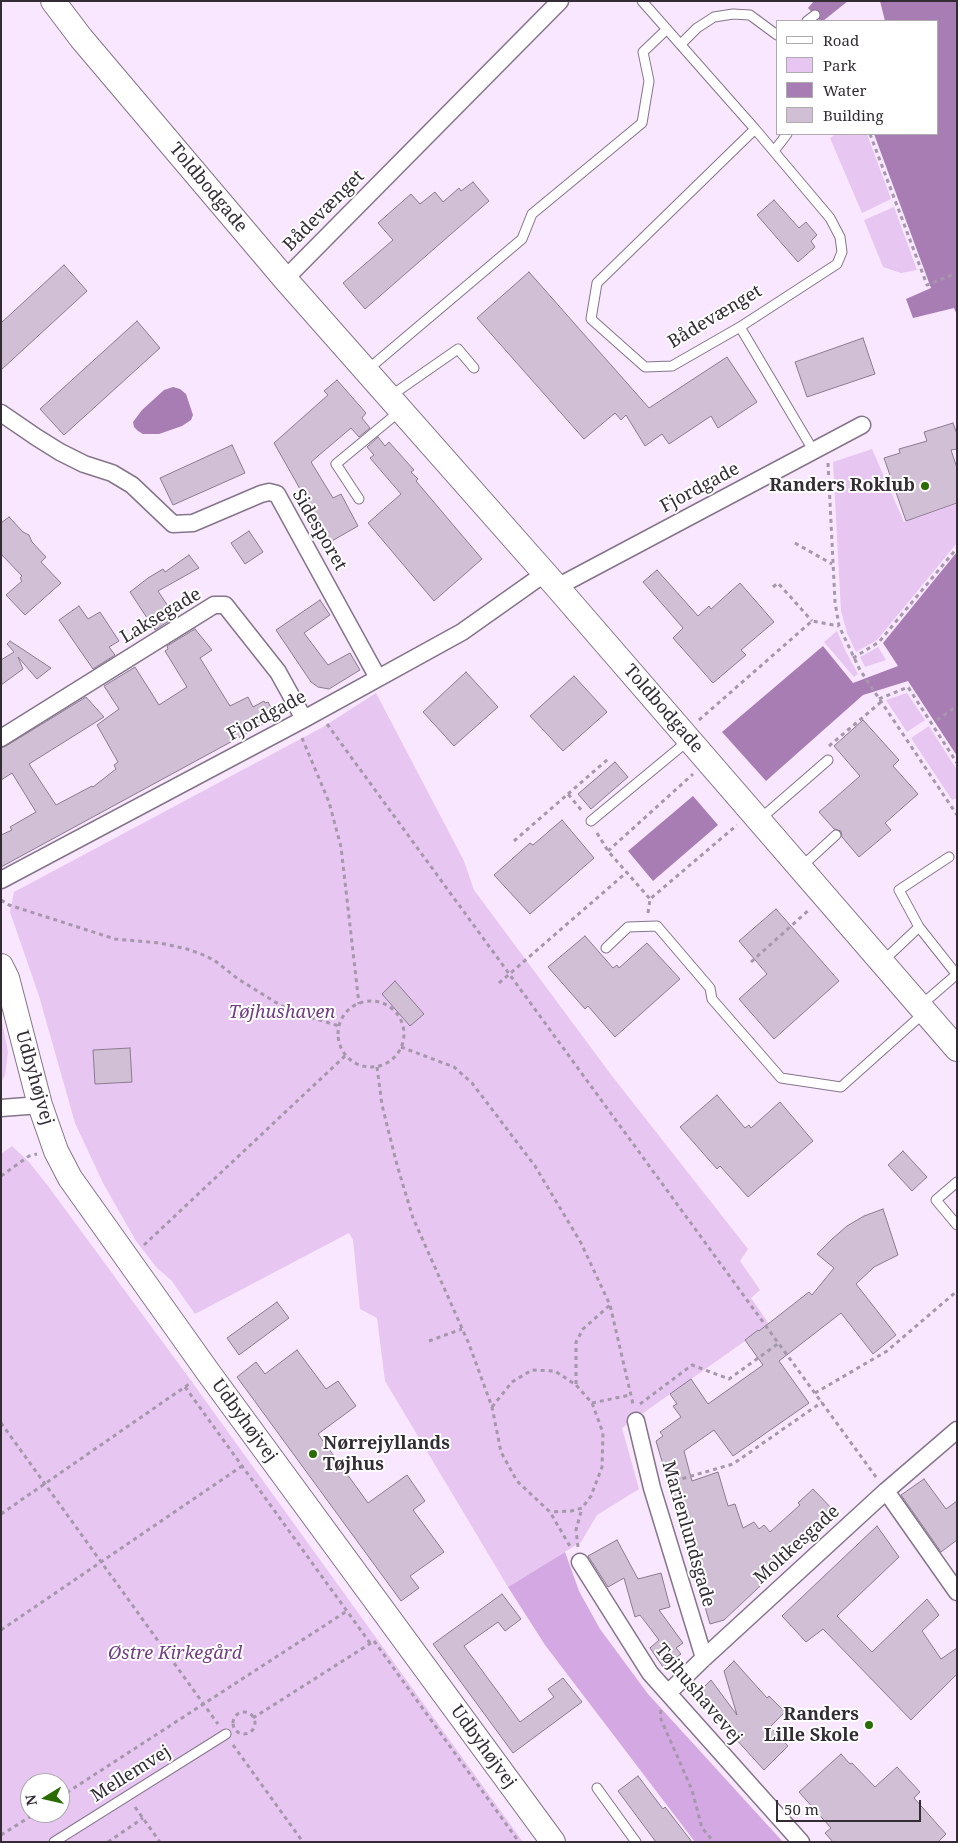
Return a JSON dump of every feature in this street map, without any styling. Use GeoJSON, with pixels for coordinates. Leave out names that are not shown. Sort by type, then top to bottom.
{"type":"FeatureCollection","features":[{"type":"Feature","properties":{"kind":"street","name":"Toldbodgade"},"geometry":{"type":"LineString","coordinates":[[54,1],[81,38],[285,279],[550,580],[957,1049]]}},
{"type":"Feature","properties":{"kind":"street","name":"Bådevænget"},"geometry":{"type":"LineString","coordinates":[[285,279],[560,1]]}},
{"type":"Feature","properties":{"kind":"street","name":"Sidesporet"},"geometry":{"type":"LineString","coordinates":[[1,413],[60,452],[84,464],[112,473],[132,485],[173,524],[193,523],[261,494],[269,492],[277,494],[378,678]]}},
{"type":"Feature","properties":{"kind":"street","name":"Fjordgade"},"geometry":{"type":"LineString","coordinates":[[1,880],[300,721],[462,632],[550,580],[862,425]]}},
{"type":"Feature","properties":{"kind":"street","name":"Laksegade"},"geometry":{"type":"LineString","coordinates":[[1,738],[214,605],[225,605],[278,672],[300,721]]}},
{"type":"Feature","properties":{"kind":"street","name":"Udbyhøjvej"},"geometry":{"type":"LineString","coordinates":[[3,975],[40,1105],[56,1151],[70,1178],[208,1372],[553,1842]]}},
{"type":"Feature","properties":{"kind":"street"},"geometry":{"type":"LineString","coordinates":[[1,1108],[40,1105]]}},
{"type":"Feature","properties":{"kind":"street","name":"Marienlundsgade"},"geometry":{"type":"LineString","coordinates":[[636,1421],[652,1488],[704,1658]]}},
{"type":"Feature","properties":{"kind":"street","name":"Moltkesgade"},"geometry":{"type":"LineString","coordinates":[[668,1693],[886,1491],[957,1430]]}},
{"type":"Feature","properties":{"kind":"street"},"geometry":{"type":"LineString","coordinates":[[886,1491],[957,1592]]}},
{"type":"Feature","properties":{"kind":"street","name":"Tøjhushavevej"},"geometry":{"type":"LineString","coordinates":[[580,1562],[650,1673],[801,1842]]}},
{"type":"Feature","properties":{"kind":"lane","name":"Bådevænget"},"geometry":{"type":"LineString","coordinates":[[642,1],[756,129],[830,218],[840,237],[842,252],[837,264],[740,328],[672,366],[645,367],[591,319],[597,283],[756,129]]}},
{"type":"Feature","properties":{"kind":"lane"},"geometry":{"type":"LineString","coordinates":[[680,44],[697,28],[714,17],[733,14],[750,15],[776,34]]}},
{"type":"Feature","properties":{"kind":"lane"},"geometry":{"type":"LineString","coordinates":[[366,372],[522,239],[532,214],[642,123],[649,81],[643,52],[667,29]]}},
{"type":"Feature","properties":{"kind":"lane"},"geometry":{"type":"LineString","coordinates":[[774,151],[786,135]]}},
{"type":"Feature","properties":{"kind":"lane"},"geometry":{"type":"LineString","coordinates":[[740,328],[818,448]]}},
{"type":"Feature","properties":{"kind":"lane"},"geometry":{"type":"LineString","coordinates":[[359,499],[336,464],[395,404],[458,349],[474,368]]}},
{"type":"Feature","properties":{"kind":"lane"},"geometry":{"type":"LineString","coordinates":[[591,821],[686,737]]}},
{"type":"Feature","properties":{"kind":"lane"},"geometry":{"type":"LineString","coordinates":[[755,816],[828,760]]}},
{"type":"Feature","properties":{"kind":"lane"},"geometry":{"type":"LineString","coordinates":[[800,868],[836,836]]}},
{"type":"Feature","properties":{"kind":"lane"},"geometry":{"type":"LineString","coordinates":[[606,948],[628,927],[657,926],[710,988],[712,999],[781,1078],[841,1086],[956,975],[919,927],[899,890],[949,857]]}},
{"type":"Feature","properties":{"kind":"lane"},"geometry":{"type":"LineString","coordinates":[[882,962],[919,927]]}},
{"type":"Feature","properties":{"kind":"lane"},"geometry":{"type":"LineString","coordinates":[[957,1182],[936,1200],[957,1225]]}},
{"type":"Feature","properties":{"kind":"lane","name":"Mellemvej"},"geometry":{"type":"LineString","coordinates":[[54,1842],[126,1795],[226,1734]]}},
{"type":"Feature","properties":{"kind":"lane"},"geometry":{"type":"LineString","coordinates":[[597,1788],[636,1842]]}},
{"type":"Feature","properties":{"kind":"path"},"geometry":{"type":"LineString","coordinates":[[870,135],[927,285],[952,275]]}},
{"type":"Feature","properties":{"kind":"path"},"geometry":{"type":"LineString","coordinates":[[818,448],[828,463],[835,602],[840,626],[860,670],[957,815]]}},
{"type":"Feature","properties":{"kind":"path"},"geometry":{"type":"LineString","coordinates":[[795,543],[833,564]]}},
{"type":"Feature","properties":{"kind":"path"},"geometry":{"type":"LineString","coordinates":[[853,658],[879,642],[957,548]]}},
{"type":"Feature","properties":{"kind":"path"},"geometry":{"type":"LineString","coordinates":[[773,587],[778,583],[812,621],[840,626]]}},
{"type":"Feature","properties":{"kind":"path"},"geometry":{"type":"LineString","coordinates":[[686,737],[812,621]]}},
{"type":"Feature","properties":{"kind":"path"},"geometry":{"type":"LineString","coordinates":[[828,760],[821,752],[880,700],[908,687],[957,763]]}},
{"type":"Feature","properties":{"kind":"path"},"geometry":{"type":"LineString","coordinates":[[937,720],[957,706]]}},
{"type":"Feature","properties":{"kind":"path"},"geometry":{"type":"LineString","coordinates":[[300,721],[329,802],[341,847],[359,1004]]}},
{"type":"Feature","properties":{"kind":"path"},"geometry":{"type":"LineString","coordinates":[[328,724],[886,1491]]}},
{"type":"Feature","properties":{"kind":"path"},"geometry":{"type":"LineString","coordinates":[[514,841],[608,759]]}},
{"type":"Feature","properties":{"kind":"path"},"geometry":{"type":"LineString","coordinates":[[608,851],[708,762]]}},
{"type":"Feature","properties":{"kind":"path"},"geometry":{"type":"LineString","coordinates":[[568,794],[591,821],[608,851],[650,899]]}},
{"type":"Feature","properties":{"kind":"path"},"geometry":{"type":"LineString","coordinates":[[647,926],[650,899],[755,816]]}},
{"type":"Feature","properties":{"kind":"path"},"geometry":{"type":"LineString","coordinates":[[499,982],[627,872]]}},
{"type":"Feature","properties":{"kind":"path"},"geometry":{"type":"LineString","coordinates":[[751,962],[824,896]]}},
{"type":"Feature","properties":{"kind":"path"},"geometry":{"type":"LineString","coordinates":[[1,900],[9,905],[115,939],[168,945],[201,954],[214,960],[238,979],[280,1005],[300,1014],[339,1026]]}},
{"type":"Feature","properties":{"kind":"path"},"geometry":{"type":"LineString","coordinates":[[370,1001],[390,1007],[398,1015],[403,1025],[404,1036],[401,1047],[391,1060],[377,1067],[360,1065],[346,1055],[340,1046],[339,1026],[343,1017],[350,1009],[370,1001]]}},
{"type":"Feature","properties":{"kind":"path"},"geometry":{"type":"LineString","coordinates":[[401,1047],[454,1067],[472,1083],[535,1166],[581,1243],[610,1305],[634,1409],[692,1366],[729,1379],[779,1343]]}},
{"type":"Feature","properties":{"kind":"path"},"geometry":{"type":"LineString","coordinates":[[128,1260],[346,1055]]}},
{"type":"Feature","properties":{"kind":"path"},"geometry":{"type":"LineString","coordinates":[[377,1067],[382,1104],[397,1165],[413,1218],[462,1329],[492,1407],[501,1452],[517,1481],[550,1512],[580,1562]]}},
{"type":"Feature","properties":{"kind":"path"},"geometry":{"type":"LineString","coordinates":[[1,1176],[29,1156],[56,1151]]}},
{"type":"Feature","properties":{"kind":"path"},"geometry":{"type":"LineString","coordinates":[[815,1393],[886,1351],[957,1291]]}},
{"type":"Feature","properties":{"kind":"path"},"geometry":{"type":"LineString","coordinates":[[576,1385],[576,1342],[583,1329],[610,1305]]}},
{"type":"Feature","properties":{"kind":"path"},"geometry":{"type":"LineString","coordinates":[[429,1341],[462,1329]]}},
{"type":"Feature","properties":{"kind":"path"},"geometry":{"type":"LineString","coordinates":[[492,1407],[512,1382],[532,1370],[555,1371],[576,1385],[592,1403],[603,1433],[602,1467],[591,1496],[582,1508],[576,1530],[580,1562]]}},
{"type":"Feature","properties":{"kind":"path"},"geometry":{"type":"LineString","coordinates":[[1,1514],[208,1372]]}},
{"type":"Feature","properties":{"kind":"path"},"geometry":{"type":"LineString","coordinates":[[185,1387],[370,1644]]}},
{"type":"Feature","properties":{"kind":"path"},"geometry":{"type":"LineString","coordinates":[[592,1403],[630,1395]]}},
{"type":"Feature","properties":{"kind":"path"},"geometry":{"type":"LineString","coordinates":[[652,1488],[733,1464],[822,1402]]}},
{"type":"Feature","properties":{"kind":"path"},"geometry":{"type":"LineString","coordinates":[[1,1423],[303,1842]]}},
{"type":"Feature","properties":{"kind":"path"},"geometry":{"type":"LineString","coordinates":[[1,1630],[242,1466]]}},
{"type":"Feature","properties":{"kind":"path"},"geometry":{"type":"LineString","coordinates":[[550,1512],[571,1511],[582,1508]]}},
{"type":"Feature","properties":{"kind":"path"},"geometry":{"type":"LineString","coordinates":[[70,1791],[347,1611]]}},
{"type":"Feature","properties":{"kind":"path"},"geometry":{"type":"LineString","coordinates":[[253,1718],[395,1628]]}},
{"type":"Feature","properties":{"kind":"path"},"geometry":{"type":"LineString","coordinates":[[374,1641],[520,1842]]}},
{"type":"Feature","properties":{"kind":"path"},"geometry":{"type":"LineString","coordinates":[[668,1693],[662,1706],[660,1717],[692,1790],[702,1828],[714,1842]]}},
{"type":"Feature","properties":{"kind":"path"},"geometry":{"type":"LineString","coordinates":[[239,1713],[247,1713],[253,1718],[254,1726],[250,1732]]}},
{"type":"Feature","properties":{"kind":"path"},"geometry":{"type":"LineString","coordinates":[[126,1795],[160,1842]]}},
{"type":"Feature","properties":{"kind":"path"},"geometry":{"type":"LineString","coordinates":[[108,1842],[143,1818]]}},
{"type":"Feature","properties":{"kind":"path"},"geometry":{"type":"LineString","coordinates":[[1,1835],[20,1823]]}},
{"type":"Feature","properties":{"kind":"green space"},"geometry":{"type":"Polygon","coordinates":[[[834,135],[867,135],[891,199],[862,213],[830,138],[834,135]]]}},
{"type":"Feature","properties":{"kind":"green space"},"geometry":{"type":"Polygon","coordinates":[[[894,207],[917,270],[901,273],[883,267],[864,220],[894,207]]]}},
{"type":"Feature","properties":{"kind":"green space"},"geometry":{"type":"Polygon","coordinates":[[[872,449],[904,522],[957,504],[957,543],[877,640],[856,652],[847,633],[841,611],[833,462],[872,449]]]}},
{"type":"Feature","properties":{"kind":"green space"},"geometry":{"type":"Polygon","coordinates":[[[837,631],[858,674],[854,677],[824,642],[837,631]]]}},
{"type":"Feature","properties":{"kind":"green space"},"geometry":{"type":"Polygon","coordinates":[[[878,647],[886,660],[865,667],[860,657],[878,647]]]}},
{"type":"Feature","properties":{"kind":"green space","name":"Tøjhushaven"},"geometry":{"type":"Polygon","coordinates":[[[376,693],[464,861],[474,890],[612,1076],[748,1249],[740,1261],[760,1290],[751,1298],[769,1324],[622,1428],[639,1489],[597,1515],[581,1542],[508,1587],[385,1381],[377,1318],[360,1309],[353,1240],[349,1233],[195,1314],[171,1280],[157,1268],[136,1241],[103,1183],[75,1123],[39,996],[10,912],[14,892],[323,727],[376,693]]]}},
{"type":"Feature","properties":{"kind":"green space"},"geometry":{"type":"Polygon","coordinates":[[[907,693],[925,720],[907,732],[886,700],[907,693]]]}},
{"type":"Feature","properties":{"kind":"green space"},"geometry":{"type":"Polygon","coordinates":[[[929,726],[957,770],[957,798],[952,800],[911,738],[929,726]]]}},
{"type":"Feature","properties":{"kind":"green space"},"geometry":{"type":"Polygon","coordinates":[[[1,1017],[8,1052],[5,1075],[1,1083],[1,1017]]]}},
{"type":"Feature","properties":{"kind":"green space","name":"Østre Kirkegård"},"geometry":{"type":"Polygon","coordinates":[[[12,1146],[29,1162],[48,1186],[192,1382],[523,1842],[1,1842],[1,1154],[12,1146]]]}},
{"type":"Feature","properties":{"kind":"shaded area"},"geometry":{"type":"Polygon","coordinates":[[[565,1552],[579,1591],[600,1629],[648,1694],[783,1842],[695,1842],[545,1645],[508,1587],[565,1552]]]}},
{"type":"Feature","properties":{"kind":"water"},"geometry":{"type":"Polygon","coordinates":[[[814,1],[848,1],[824,20],[819,20],[808,8],[814,1]]]}},
{"type":"Feature","properties":{"kind":"water"},"geometry":{"type":"Polygon","coordinates":[[[880,1],[957,1],[957,315],[954,308],[913,318],[906,299],[931,288],[874,135],[938,135],[938,20],[885,20],[880,1]]]}},
{"type":"Feature","properties":{"kind":"water"},"geometry":{"type":"Polygon","coordinates":[[[173,387],[180,389],[186,394],[193,415],[191,420],[182,426],[159,434],[143,434],[138,431],[134,427],[133,422],[142,410],[164,390],[173,387]]]}},
{"type":"Feature","properties":{"kind":"water"},"geometry":{"type":"Polygon","coordinates":[[[957,552],[957,756],[908,681],[863,695],[766,781],[722,732],[823,646],[853,683],[898,666],[883,643],[957,552]]]}},
{"type":"Feature","properties":{"kind":"water"},"geometry":{"type":"Polygon","coordinates":[[[693,796],[718,825],[653,881],[628,851],[693,796]]]}},
{"type":"Feature","properties":{"kind":"building"},"geometry":{"type":"Polygon","coordinates":[[[473,182],[489,201],[365,309],[343,283],[393,240],[378,223],[411,194],[420,204],[435,192],[443,202],[459,188],[461,191],[473,182]]]}},
{"type":"Feature","properties":{"kind":"building"},"geometry":{"type":"Polygon","coordinates":[[[774,200],[799,228],[806,222],[817,235],[811,241],[815,247],[798,262],[757,215],[774,200]]]}},
{"type":"Feature","properties":{"kind":"building"},"geometry":{"type":"Polygon","coordinates":[[[64,265],[87,291],[1,370],[1,323],[64,265]]]}},
{"type":"Feature","properties":{"kind":"building"},"geometry":{"type":"Polygon","coordinates":[[[529,272],[649,408],[727,357],[757,402],[718,428],[711,416],[669,444],[662,434],[645,446],[626,415],[621,420],[615,413],[584,439],[477,318],[529,272]]]}},
{"type":"Feature","properties":{"kind":"building"},"geometry":{"type":"Polygon","coordinates":[[[137,321],[160,348],[64,435],[40,409],[137,321]]]}},
{"type":"Feature","properties":{"kind":"building"},"geometry":{"type":"Polygon","coordinates":[[[863,338],[875,374],[807,397],[795,362],[863,338]]]}},
{"type":"Feature","properties":{"kind":"building"},"geometry":{"type":"Polygon","coordinates":[[[337,380],[366,413],[362,418],[370,428],[359,437],[351,428],[311,462],[333,498],[341,494],[358,526],[330,542],[274,443],[328,395],[324,391],[337,380]]]}},
{"type":"Feature","properties":{"kind":"building","name":"Randers Roklub"},"geometry":{"type":"Polygon","coordinates":[[[953,423],[957,434],[957,449],[951,450],[957,468],[957,503],[906,521],[884,458],[900,453],[899,449],[927,441],[924,432],[953,423]]]}},
{"type":"Feature","properties":{"kind":"building"},"geometry":{"type":"Polygon","coordinates":[[[378,437],[385,446],[389,442],[414,470],[411,472],[418,479],[416,481],[482,559],[434,601],[368,523],[401,494],[370,458],[374,455],[367,447],[378,437]]]}},
{"type":"Feature","properties":{"kind":"building"},"geometry":{"type":"Polygon","coordinates":[[[232,445],[245,473],[173,505],[160,478],[232,445]]]}},
{"type":"Feature","properties":{"kind":"building"},"geometry":{"type":"Polygon","coordinates":[[[9,517],[23,532],[29,535],[32,542],[46,557],[41,562],[61,583],[25,615],[6,595],[22,581],[20,578],[22,576],[1,554],[1,523],[9,517]]]}},
{"type":"Feature","properties":{"kind":"building"},"geometry":{"type":"Polygon","coordinates":[[[249,531],[263,552],[245,564],[231,543],[249,531]]]}},
{"type":"Feature","properties":{"kind":"building"},"geometry":{"type":"Polygon","coordinates":[[[189,555],[199,568],[158,591],[175,617],[155,630],[130,592],[148,578],[163,569],[165,572],[189,555]]]}},
{"type":"Feature","properties":{"kind":"building"},"geometry":{"type":"Polygon","coordinates":[[[657,570],[698,616],[709,606],[711,609],[740,583],[774,622],[741,650],[746,655],[713,683],[673,638],[683,628],[643,582],[657,570]]]}},
{"type":"Feature","properties":{"kind":"building"},"geometry":{"type":"Polygon","coordinates":[[[320,600],[330,615],[304,633],[328,665],[350,653],[360,670],[329,689],[318,687],[311,682],[276,630],[320,600]]]}},
{"type":"Feature","properties":{"kind":"building"},"geometry":{"type":"Polygon","coordinates":[[[79,606],[88,619],[100,612],[119,641],[109,647],[115,655],[93,669],[59,620],[79,606]]]}},
{"type":"Feature","properties":{"kind":"building"},"geometry":{"type":"Polygon","coordinates":[[[195,629],[212,650],[200,658],[230,706],[248,697],[253,707],[264,701],[265,703],[268,702],[275,715],[272,717],[273,719],[1,867],[1,835],[12,830],[10,827],[36,812],[12,773],[1,780],[1,748],[86,697],[104,717],[29,764],[56,805],[93,787],[116,769],[114,765],[118,762],[97,725],[119,709],[104,686],[135,667],[159,705],[187,687],[165,651],[168,649],[167,646],[195,629]]]}},
{"type":"Feature","properties":{"kind":"building"},"geometry":{"type":"Polygon","coordinates":[[[10,641],[51,668],[37,679],[18,657],[23,669],[1,685],[1,660],[14,652],[7,644],[10,641]]]}},
{"type":"Feature","properties":{"kind":"building"},"geometry":{"type":"Polygon","coordinates":[[[466,672],[498,707],[454,746],[423,712],[466,672]]]}},
{"type":"Feature","properties":{"kind":"building"},"geometry":{"type":"Polygon","coordinates":[[[574,676],[607,712],[563,751],[530,716],[574,676]]]}},
{"type":"Feature","properties":{"kind":"building"},"geometry":{"type":"Polygon","coordinates":[[[863,720],[899,760],[893,766],[918,794],[885,823],[891,830],[859,857],[842,837],[841,831],[834,829],[819,812],[860,776],[834,746],[863,720]]]}},
{"type":"Feature","properties":{"kind":"building"},"geometry":{"type":"Polygon","coordinates":[[[615,762],[628,777],[591,809],[578,794],[615,762]]]}},
{"type":"Feature","properties":{"kind":"building"},"geometry":{"type":"Polygon","coordinates":[[[562,820],[594,858],[530,914],[494,875],[530,843],[533,845],[562,820]]]}},
{"type":"Feature","properties":{"kind":"building"},"geometry":{"type":"Polygon","coordinates":[[[776,909],[839,981],[774,1039],[739,999],[767,974],[739,941],[776,909]]]}},
{"type":"Feature","properties":{"kind":"building"},"geometry":{"type":"Polygon","coordinates":[[[585,936],[613,968],[617,965],[619,968],[647,943],[680,979],[615,1037],[588,1006],[585,1009],[548,967],[585,936]]]}},
{"type":"Feature","properties":{"kind":"building"},"geometry":{"type":"Polygon","coordinates":[[[395,981],[424,1014],[410,1026],[382,994],[395,981]]]}},
{"type":"Feature","properties":{"kind":"building"},"geometry":{"type":"Polygon","coordinates":[[[130,1048],[132,1082],[95,1084],[93,1050],[130,1048]]]}},
{"type":"Feature","properties":{"kind":"building"},"geometry":{"type":"Polygon","coordinates":[[[717,1095],[745,1128],[749,1125],[751,1128],[780,1102],[813,1141],[748,1197],[720,1166],[717,1169],[680,1127],[717,1095]]]}},
{"type":"Feature","properties":{"kind":"building"},"geometry":{"type":"Polygon","coordinates":[[[903,1151],[927,1177],[912,1191],[888,1165],[903,1151]]]}},
{"type":"Feature","properties":{"kind":"building"},"geometry":{"type":"Polygon","coordinates":[[[883,1209],[898,1255],[874,1267],[856,1284],[896,1335],[873,1354],[841,1313],[779,1361],[809,1403],[733,1456],[714,1430],[684,1451],[692,1481],[718,1472],[728,1506],[735,1504],[743,1528],[754,1522],[759,1529],[764,1525],[770,1532],[800,1505],[798,1503],[813,1489],[837,1514],[724,1620],[710,1624],[656,1441],[663,1436],[660,1432],[681,1417],[673,1406],[677,1404],[670,1394],[691,1379],[708,1404],[763,1365],[745,1340],[809,1292],[812,1295],[834,1268],[817,1254],[847,1226],[864,1216],[883,1209]]]}},
{"type":"Feature","properties":{"kind":"building"},"geometry":{"type":"Polygon","coordinates":[[[277,1302],[289,1318],[239,1355],[227,1338],[277,1302]]]}},
{"type":"Feature","properties":{"kind":"building"},"geometry":{"type":"Polygon","coordinates":[[[297,1350],[326,1389],[338,1381],[356,1406],[318,1434],[368,1503],[407,1475],[425,1501],[413,1510],[444,1552],[410,1576],[419,1588],[401,1601],[237,1377],[256,1362],[265,1374],[297,1350]]]}},
{"type":"Feature","properties":{"kind":"building"},"geometry":{"type":"Polygon","coordinates":[[[924,1479],[946,1509],[957,1501],[957,1540],[941,1552],[901,1495],[924,1479]]]}},
{"type":"Feature","properties":{"kind":"building"},"geometry":{"type":"Polygon","coordinates":[[[877,1526],[899,1557],[837,1616],[872,1652],[927,1599],[939,1615],[922,1631],[941,1659],[957,1648],[957,1674],[911,1720],[823,1629],[806,1642],[782,1616],[877,1526]]]}},
{"type":"Feature","properties":{"kind":"building"},"geometry":{"type":"Polygon","coordinates":[[[617,1540],[638,1579],[661,1573],[670,1607],[659,1610],[683,1643],[676,1648],[681,1654],[663,1667],[650,1648],[659,1640],[640,1615],[635,1617],[624,1578],[608,1587],[588,1556],[617,1540]]]}},
{"type":"Feature","properties":{"kind":"building"},"geometry":{"type":"Polygon","coordinates":[[[502,1594],[521,1619],[505,1631],[498,1622],[464,1646],[520,1722],[554,1697],[548,1689],[563,1678],[582,1702],[513,1753],[433,1644],[502,1594]]]}},
{"type":"Feature","properties":{"kind":"building"},"geometry":{"type":"Polygon","coordinates":[[[734,1661],[767,1698],[769,1696],[785,1712],[770,1727],[788,1746],[764,1770],[696,1695],[711,1680],[737,1715],[724,1671],[734,1661]]]}},
{"type":"Feature","properties":{"kind":"building"},"geometry":{"type":"Polygon","coordinates":[[[841,1754],[875,1787],[897,1767],[920,1792],[914,1798],[946,1834],[938,1842],[833,1842],[825,1833],[831,1828],[799,1792],[841,1754]]]}},
{"type":"Feature","properties":{"kind":"building"},"geometry":{"type":"Polygon","coordinates":[[[638,1776],[663,1809],[665,1807],[692,1842],[656,1842],[618,1791],[638,1776]]]}},
{"type":"Feature","properties":{"kind":"place","name":"Randers Roklub"},"geometry":{"type":"Point","coordinates":[925,486]}},
{"type":"Feature","properties":{"kind":"place","name":"Nørrejyllands Tøjhus"},"geometry":{"type":"Point","coordinates":[313,1454]}},
{"type":"Feature","properties":{"kind":"place","name":"Randers Lille Skole"},"geometry":{"type":"Point","coordinates":[869,1725]}}]}
